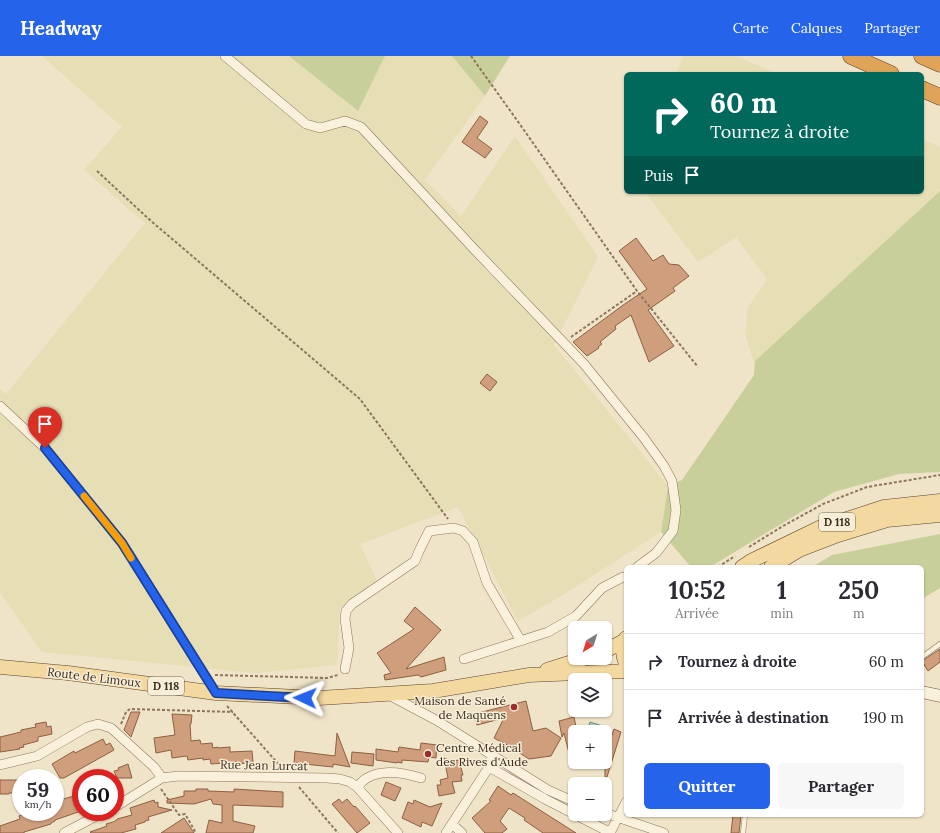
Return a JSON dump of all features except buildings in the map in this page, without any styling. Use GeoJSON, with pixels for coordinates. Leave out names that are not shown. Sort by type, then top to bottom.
{"type":"FeatureCollection","features":[{"type":"Feature","properties":{"kind":"highway"},"geometry":{"type":"LineString","coordinates":[[851,56],[887,72]]}},
{"type":"Feature","properties":{"kind":"highway"},"geometry":{"type":"LineString","coordinates":[[922,56],[940,64]]}},
{"type":"Feature","properties":{"kind":"highway"},"geometry":{"type":"LineString","coordinates":[[924,90],[940,97]]}},
{"type":"Feature","properties":{"kind":"main road","name":"D 118"},"geometry":{"type":"LineString","coordinates":[[740,561],[751,561],[819,528],[884,507],[940,501]]}},
{"type":"Feature","properties":{"kind":"main road","name":"D 118"},"geometry":{"type":"LineString","coordinates":[[774,565],[799,550],[838,535],[887,520],[940,515]]}},
{"type":"Feature","properties":{"kind":"main road"},"geometry":{"type":"LineString","coordinates":[[612,647],[624,640]]}},
{"type":"Feature","properties":{"kind":"main road"},"geometry":{"type":"LineString","coordinates":[[624,648],[624,659]]}},
{"type":"Feature","properties":{"kind":"main road","name":"D 118"},"geometry":{"type":"LineString","coordinates":[[529,675],[568,663]]}},
{"type":"Feature","properties":{"kind":"main road","name":"Route de Limoux"},"geometry":{"type":"LineString","coordinates":[[0,667],[68,673],[216,693],[278,697],[332,698],[388,694]]}},
{"type":"Feature","properties":{"kind":"main road","name":"D 118"},"geometry":{"type":"LineString","coordinates":[[388,694],[433,691],[529,675],[624,671]]}},
{"type":"Feature","properties":{"kind":"main road"},"geometry":{"type":"LineString","coordinates":[[924,692],[940,696]]}},
{"type":"Feature","properties":{"kind":"street"},"geometry":{"type":"LineString","coordinates":[[225,56],[306,124],[320,128],[345,121],[361,127],[474,249],[584,364],[644,438],[664,466],[672,481],[676,510],[673,530],[656,553],[640,565]]}},
{"type":"Feature","properties":{"kind":"street"},"geometry":{"type":"LineString","coordinates":[[0,406],[45,448],[122,543],[216,693]]}},
{"type":"Feature","properties":{"kind":"street"},"geometry":{"type":"LineString","coordinates":[[345,669],[349,648],[345,619],[346,611],[352,604],[415,561],[429,531],[454,528],[463,531],[473,542],[487,583],[520,641]]}},
{"type":"Feature","properties":{"kind":"street"},"geometry":{"type":"LineString","coordinates":[[464,659],[548,632],[576,616],[602,588],[624,579]]}},
{"type":"Feature","properties":{"kind":"street"},"geometry":{"type":"LineString","coordinates":[[388,694],[436,720],[548,790],[568,799]]}},
{"type":"Feature","properties":{"kind":"street"},"geometry":{"type":"LineString","coordinates":[[0,765],[37,756],[87,727],[98,724],[111,728],[117,733],[154,767],[159,780]]}},
{"type":"Feature","properties":{"kind":"street"},"geometry":{"type":"LineString","coordinates":[[446,833],[489,766],[492,754]]}},
{"type":"Feature","properties":{"kind":"street"},"geometry":{"type":"LineString","coordinates":[[489,766],[545,799],[611,833],[624,807]]}},
{"type":"Feature","properties":{"kind":"street"},"geometry":{"type":"LineString","coordinates":[[357,787],[366,778],[379,774],[408,774],[421,778]]}},
{"type":"Feature","properties":{"kind":"street","name":"Rue Jean Lurcat"},"geometry":{"type":"LineString","coordinates":[[124,801],[159,780],[178,776],[340,779],[350,782],[357,787],[398,833]]}},
{"type":"Feature","properties":{"kind":"street"},"geometry":{"type":"LineString","coordinates":[[612,816],[664,833]]}},
{"type":"Feature","properties":{"kind":"street"},"geometry":{"type":"LineString","coordinates":[[64,833],[87,821]]}},
{"type":"Feature","properties":{"kind":"street"},"geometry":{"type":"LineString","coordinates":[[452,824],[462,833]]}},
{"type":"Feature","properties":{"kind":"lane"},"geometry":{"type":"LineString","coordinates":[[924,656],[940,644]]}},
{"type":"Feature","properties":{"kind":"lane"},"geometry":{"type":"LineString","coordinates":[[743,833],[745,817]]}},
{"type":"Feature","properties":{"kind":"path"},"geometry":{"type":"LineString","coordinates":[[471,56],[637,291],[698,367]]}},
{"type":"Feature","properties":{"kind":"path"},"geometry":{"type":"LineString","coordinates":[[97,171],[151,221],[360,399],[454,528]]}},
{"type":"Feature","properties":{"kind":"path"},"geometry":{"type":"LineString","coordinates":[[563,342],[637,291]]}},
{"type":"Feature","properties":{"kind":"path"},"geometry":{"type":"LineString","coordinates":[[744,551],[783,526],[823,504],[867,487],[940,475]]}},
{"type":"Feature","properties":{"kind":"path"},"geometry":{"type":"LineString","coordinates":[[725,565],[740,561]]}},
{"type":"Feature","properties":{"kind":"path"},"geometry":{"type":"LineString","coordinates":[[204,674],[327,678],[337,675],[345,669]]}},
{"type":"Feature","properties":{"kind":"path"},"geometry":{"type":"LineString","coordinates":[[216,693],[338,833]]}},
{"type":"Feature","properties":{"kind":"path"},"geometry":{"type":"LineString","coordinates":[[117,733],[126,712],[130,709],[233,712]]}},
{"type":"Feature","properties":{"kind":"path"},"geometry":{"type":"LineString","coordinates":[[159,780],[179,815],[185,814],[196,833]]}},
{"type":"Feature","properties":{"kind":"shaded area"},"geometry":{"type":"Polygon","coordinates":[[[43,56],[289,56],[358,111],[385,56],[452,56],[485,96],[425,180],[461,216],[515,136],[598,257],[554,345],[668,486],[661,532],[566,593],[518,621],[458,507],[360,544],[380,587],[340,609],[337,665],[255,673],[42,652],[0,593],[0,389],[6,394],[145,223],[84,170],[122,127],[43,56]]]}},
{"type":"Feature","properties":{"kind":"shaded area"},"geometry":{"type":"Polygon","coordinates":[[[683,56],[736,56],[772,72],[677,72],[683,56]]]}},
{"type":"Feature","properties":{"kind":"shaded area"},"geometry":{"type":"Polygon","coordinates":[[[924,140],[940,147],[940,191],[754,362],[746,338],[747,309],[767,279],[736,237],[698,262],[647,194],[924,194],[924,140]]]}},
{"type":"Feature","properties":{"kind":"green space"},"geometry":{"type":"Polygon","coordinates":[[[289,56],[385,56],[358,111],[289,56]]]}},
{"type":"Feature","properties":{"kind":"green space"},"geometry":{"type":"Polygon","coordinates":[[[452,56],[510,56],[485,96],[452,56]]]}},
{"type":"Feature","properties":{"kind":"green space"},"geometry":{"type":"Polygon","coordinates":[[[940,191],[940,472],[899,474],[834,492],[713,565],[689,565],[661,532],[668,486],[682,480],[754,375],[755,361],[940,191]]]}},
{"type":"Feature","properties":{"kind":"green space"},"geometry":{"type":"Polygon","coordinates":[[[940,534],[940,588],[924,598],[924,565],[815,565],[832,555],[940,534]]]}},
{"type":"Feature","properties":{"kind":"water"},"geometry":{"type":"Polygon","coordinates":[[[590,722],[600,725],[589,725],[590,722]]]}},
{"type":"Feature","properties":{"kind":"slow traffic"},"geometry":{"type":"LineString","coordinates":[[84,496],[122,543],[131,558]]}},
{"type":"Feature","properties":{"kind":"place","name":"Maison de Santé de Maquens"},"geometry":{"type":"Point","coordinates":[514,707]}},
{"type":"Feature","properties":{"kind":"place","name":"Centre Médical des Rives d'Aude"},"geometry":{"type":"Point","coordinates":[428,754]}},
{"type":"Feature","properties":{"kind":"route"},"geometry":{"type":"LineString","coordinates":[[45,448],[122,543],[216,693],[305,698]]}}]}
